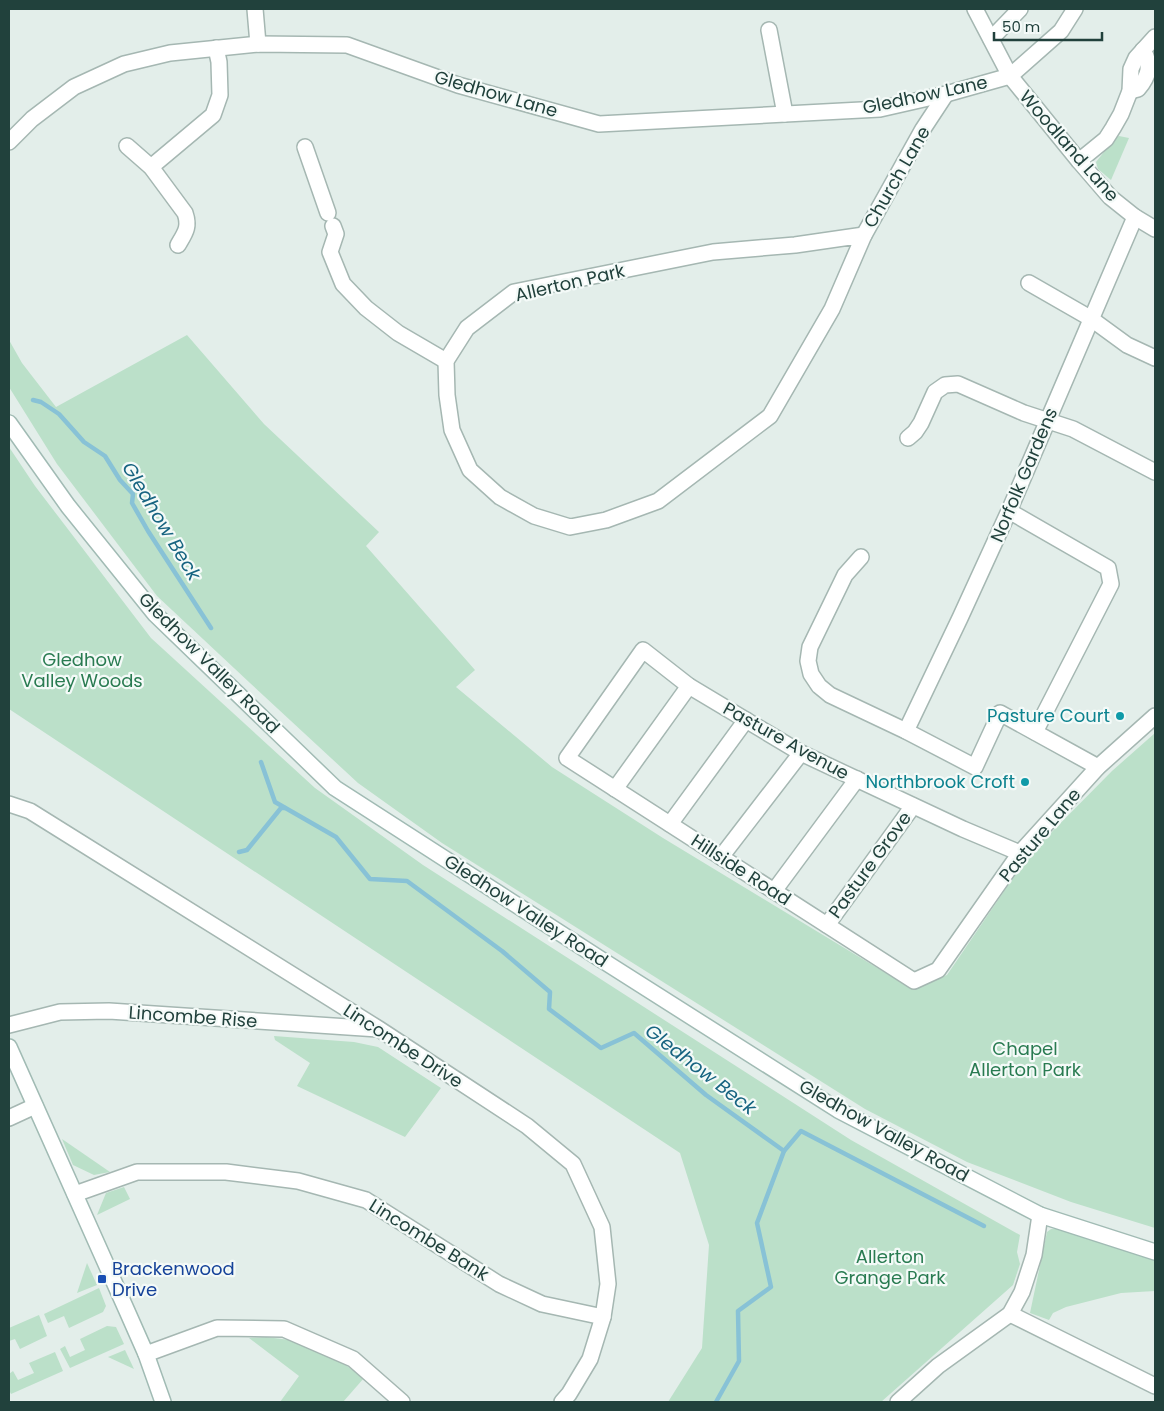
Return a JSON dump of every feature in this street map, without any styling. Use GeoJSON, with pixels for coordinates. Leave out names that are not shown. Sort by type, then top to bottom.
{"type":"FeatureCollection","features":[{"type":"Feature","properties":{"kind":"street"},"geometry":{"type":"LineString","coordinates":[[255,9],[258,44]]}},
{"type":"Feature","properties":{"kind":"street","name":"Woodland Lane"},"geometry":{"type":"LineString","coordinates":[[975,9],[1010,76],[1079,161],[1110,197],[1155,229]]}},
{"type":"Feature","properties":{"kind":"street"},"geometry":{"type":"LineString","coordinates":[[991,39],[1020,9]]}},
{"type":"Feature","properties":{"kind":"street"},"geometry":{"type":"LineString","coordinates":[[1010,76],[1061,31],[1075,9]]}},
{"type":"Feature","properties":{"kind":"street"},"geometry":{"type":"LineString","coordinates":[[769,30],[785,114]]}},
{"type":"Feature","properties":{"kind":"street"},"geometry":{"type":"LineString","coordinates":[[1079,161],[1106,139],[1121,114],[1130,90],[1131,69],[1136,58],[1155,37]]}},
{"type":"Feature","properties":{"kind":"street","name":"Gledhow Lane"},"geometry":{"type":"LineString","coordinates":[[9,142],[32,119],[74,87],[124,64],[170,53],[258,44],[347,45],[458,85],[599,124],[880,109],[946,94],[1010,76]]}},
{"type":"Feature","properties":{"kind":"street"},"geometry":{"type":"LineString","coordinates":[[151,167],[213,115],[220,95],[220,62],[216,48]]}},
{"type":"Feature","properties":{"kind":"street","name":"Church Lane"},"geometry":{"type":"LineString","coordinates":[[864,235],[923,128],[946,94]]}},
{"type":"Feature","properties":{"kind":"street"},"geometry":{"type":"LineString","coordinates":[[127,146],[151,167],[185,213],[188,222],[186,231],[178,245]]}},
{"type":"Feature","properties":{"kind":"street"},"geometry":{"type":"LineString","coordinates":[[304,147],[336,234],[330,252],[343,284],[366,308],[398,333],[446,361],[447,395],[452,430],[470,470],[500,497],[534,516],[570,527],[606,520],[658,501],[770,416],[832,309],[864,235]]}},
{"type":"Feature","properties":{"kind":"street","name":"Norfolk Gardens"},"geometry":{"type":"LineString","coordinates":[[906,731],[1009,512],[1135,216]]}},
{"type":"Feature","properties":{"kind":"street","name":"Allerton Park"},"geometry":{"type":"LineString","coordinates":[[446,361],[467,328],[514,292],[713,252],[794,245],[864,235]]}},
{"type":"Feature","properties":{"kind":"street"},"geometry":{"type":"LineString","coordinates":[[1028,283],[1090,318],[1127,345],[1155,358]]}},
{"type":"Feature","properties":{"kind":"street"},"geometry":{"type":"LineString","coordinates":[[908,438],[921,423],[935,392],[951,383],[958,384],[1024,414],[1073,429],[1155,472]]}},
{"type":"Feature","properties":{"kind":"street","name":"Gledhow Valley Road"},"geometry":{"type":"LineString","coordinates":[[9,423],[68,506],[155,614],[336,788],[838,1110],[1040,1215],[1155,1252]]}},
{"type":"Feature","properties":{"kind":"street"},"geometry":{"type":"LineString","coordinates":[[1009,512],[1108,568],[1111,584],[1035,732]]}},
{"type":"Feature","properties":{"kind":"street"},"geometry":{"type":"LineString","coordinates":[[861,557],[845,575],[810,647],[808,661],[811,674],[818,686],[830,695],[975,766],[1000,714],[1098,767]]}},
{"type":"Feature","properties":{"kind":"street","name":"Pasture Avenue"},"geometry":{"type":"LineString","coordinates":[[568,758],[643,650],[689,686],[800,752],[963,829],[1020,853]]}},
{"type":"Feature","properties":{"kind":"street"},"geometry":{"type":"LineString","coordinates":[[616,789],[689,686]]}},
{"type":"Feature","properties":{"kind":"street","name":"Pasture Lane"},"geometry":{"type":"LineString","coordinates":[[914,981],[938,970],[1020,853],[1098,767],[1155,716]]}},
{"type":"Feature","properties":{"kind":"street"},"geometry":{"type":"LineString","coordinates":[[670,824],[746,720]]}},
{"type":"Feature","properties":{"kind":"street"},"geometry":{"type":"LineString","coordinates":[[721,857],[800,752]]}},
{"type":"Feature","properties":{"kind":"street","name":"Hillside Road"},"geometry":{"type":"LineString","coordinates":[[568,758],[914,981]]}},
{"type":"Feature","properties":{"kind":"street"},"geometry":{"type":"LineString","coordinates":[[774,891],[856,779]]}},
{"type":"Feature","properties":{"kind":"street","name":"Lincombe Drive"},"geometry":{"type":"LineString","coordinates":[[9,804],[30,811],[379,1029],[527,1126],[573,1164],[602,1227],[608,1284],[603,1317],[590,1360],[562,1402]]}},
{"type":"Feature","properties":{"kind":"street","name":"Pasture Grove"},"geometry":{"type":"LineString","coordinates":[[827,925],[913,806]]}},
{"type":"Feature","properties":{"kind":"street","name":"Lincombe Rise"},"geometry":{"type":"LineString","coordinates":[[9,1025],[60,1012],[109,1011],[379,1029]]}},
{"type":"Feature","properties":{"kind":"street"},"geometry":{"type":"LineString","coordinates":[[9,1047],[146,1354],[163,1402]]}},
{"type":"Feature","properties":{"kind":"street"},"geometry":{"type":"LineString","coordinates":[[9,1118],[35,1106]]}},
{"type":"Feature","properties":{"kind":"street","name":"Lincombe Bank"},"geometry":{"type":"LineString","coordinates":[[75,1194],[137,1172],[226,1172],[298,1181],[366,1200],[499,1284],[542,1304],[603,1317]]}},
{"type":"Feature","properties":{"kind":"street"},"geometry":{"type":"LineString","coordinates":[[898,1402],[938,1366],[1010,1314],[1022,1292],[1034,1254],[1040,1215]]}},
{"type":"Feature","properties":{"kind":"street"},"geometry":{"type":"LineString","coordinates":[[1010,1314],[1155,1386]]}},
{"type":"Feature","properties":{"kind":"street"},"geometry":{"type":"LineString","coordinates":[[146,1354],[217,1328],[284,1329],[352,1359],[402,1402]]}},
{"type":"Feature","properties":{"kind":"green space"},"geometry":{"type":"Polygon","coordinates":[[[1116,137],[1129,138],[1111,180],[1098,169],[1096,162],[1116,137]]]}},
{"type":"Feature","properties":{"kind":"green space","name":"Chapel Allerton Park"},"geometry":{"type":"Polygon","coordinates":[[[187,335],[264,424],[379,532],[366,546],[475,670],[456,687],[552,767],[663,838],[912,989],[947,975],[1028,856],[1112,771],[1155,733],[1155,1228],[1071,1202],[967,1162],[865,1109],[442,843],[358,783],[157,596],[57,464],[9,387],[9,340],[22,363],[56,407],[187,335]]]}},
{"type":"Feature","properties":{"kind":"green space","name":"Gledhow Valley Woods"},"geometry":{"type":"Polygon","coordinates":[[[9,447],[35,486],[151,638],[315,788],[423,865],[851,1140],[1020,1235],[1017,1252],[1020,1264],[1013,1285],[881,1402],[668,1402],[702,1348],[709,1245],[680,1153],[9,709],[9,447]]]}},
{"type":"Feature","properties":{"kind":"green space"},"geometry":{"type":"Polygon","coordinates":[[[274,1036],[354,1042],[378,1047],[441,1088],[405,1137],[297,1086],[310,1063],[275,1040],[274,1036]]]}},
{"type":"Feature","properties":{"kind":"green space"},"geometry":{"type":"Polygon","coordinates":[[[62,1139],[110,1172],[94,1175],[73,1165],[62,1139]]]}},
{"type":"Feature","properties":{"kind":"green space"},"geometry":{"type":"Polygon","coordinates":[[[124,1187],[130,1199],[97,1215],[106,1193],[124,1187]]]}},
{"type":"Feature","properties":{"kind":"green space"},"geometry":{"type":"Polygon","coordinates":[[[1051,1229],[1057,1229],[1155,1260],[1155,1291],[1121,1293],[1066,1307],[1053,1313],[1049,1320],[1030,1313],[1047,1232],[1051,1229]]]}},
{"type":"Feature","properties":{"kind":"green space"},"geometry":{"type":"Polygon","coordinates":[[[87,1263],[97,1285],[77,1293],[87,1263]]]}},
{"type":"Feature","properties":{"kind":"green space"},"geometry":{"type":"Polygon","coordinates":[[[99,1288],[106,1306],[103,1312],[69,1328],[64,1316],[48,1323],[44,1314],[99,1288]]]}},
{"type":"Feature","properties":{"kind":"green space"},"geometry":{"type":"Polygon","coordinates":[[[39,1315],[47,1336],[20,1349],[15,1339],[9,1341],[9,1328],[39,1315]]]}},
{"type":"Feature","properties":{"kind":"green space"},"geometry":{"type":"Polygon","coordinates":[[[107,1326],[116,1327],[124,1344],[70,1368],[60,1349],[65,1346],[70,1357],[85,1350],[80,1339],[107,1326]]]}},
{"type":"Feature","properties":{"kind":"green space"},"geometry":{"type":"Polygon","coordinates":[[[266,1337],[290,1340],[334,1357],[364,1378],[343,1402],[280,1402],[299,1376],[249,1338],[266,1337]]]}},
{"type":"Feature","properties":{"kind":"green space"},"geometry":{"type":"Polygon","coordinates":[[[125,1350],[134,1369],[108,1357],[125,1350]]]}},
{"type":"Feature","properties":{"kind":"green space"},"geometry":{"type":"Polygon","coordinates":[[[55,1352],[63,1371],[11,1394],[9,1390],[9,1374],[13,1371],[18,1380],[34,1373],[29,1363],[55,1352]]]}},
{"type":"Feature","properties":{"kind":"waterway","name":"Gledhow Beck"},"geometry":{"type":"LineString","coordinates":[[33,400],[41,402],[59,414],[84,442],[105,456],[120,480],[133,494],[132,503],[148,531],[211,628]]}},
{"type":"Feature","properties":{"kind":"waterway","name":"Gledhow Beck"},"geometry":{"type":"LineString","coordinates":[[261,762],[275,802],[336,837],[370,879],[407,881],[502,951],[550,992],[549,1009],[601,1048],[634,1033],[706,1095],[784,1151],[757,1223],[771,1287],[738,1311],[739,1361],[716,1402]]}},
{"type":"Feature","properties":{"kind":"waterway"},"geometry":{"type":"LineString","coordinates":[[239,852],[247,850],[281,808],[285,808]]}},
{"type":"Feature","properties":{"kind":"waterway"},"geometry":{"type":"LineString","coordinates":[[784,1151],[801,1131],[984,1226]]}},
{"type":"Feature","properties":{"kind":"place","name":"Pasture Court"},"geometry":{"type":"Point","coordinates":[1120,716]}},
{"type":"Feature","properties":{"kind":"place","name":"Northbrook Croft"},"geometry":{"type":"Point","coordinates":[1025,782]}},
{"type":"Feature","properties":{"kind":"place","name":"Brackenwood Drive"},"geometry":{"type":"Point","coordinates":[102,1279]}},
{"type":"Feature","properties":{"kind":"park label","name":"Allerton Grange Park"},"geometry":{"type":"Point","coordinates":[890,1267]}}]}
